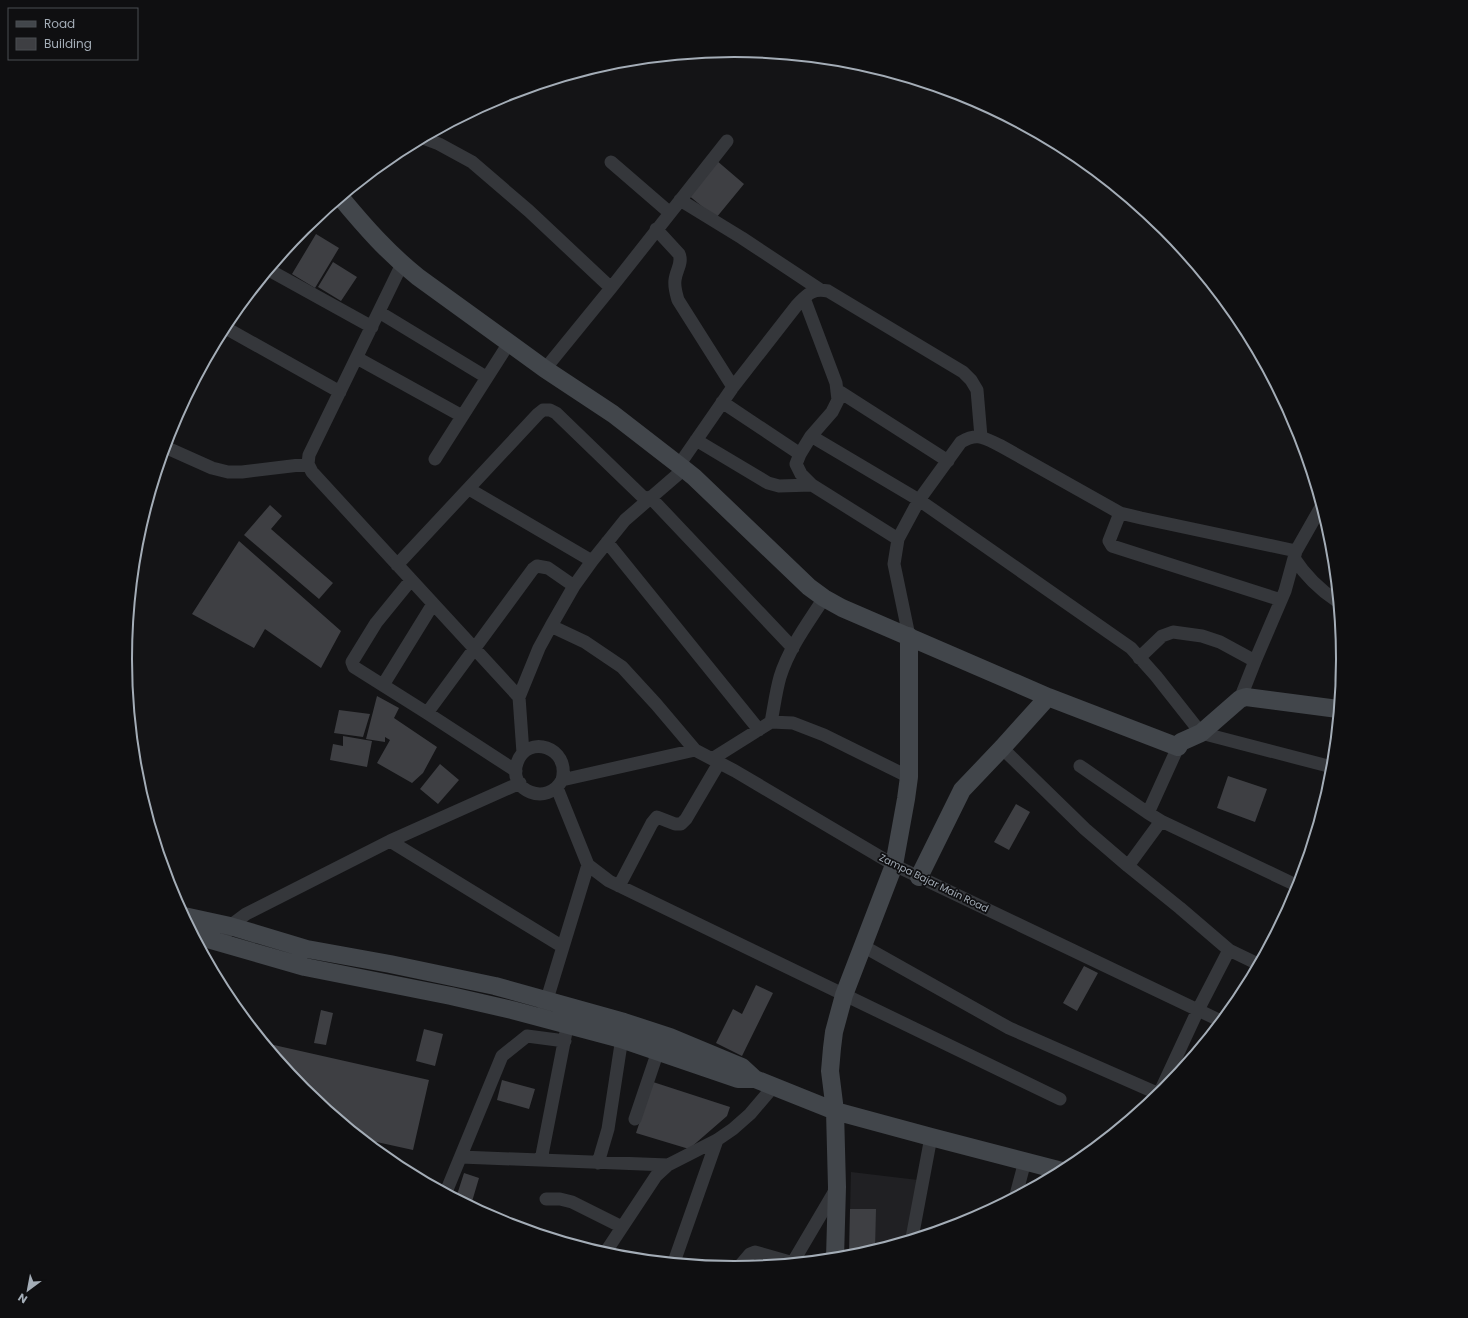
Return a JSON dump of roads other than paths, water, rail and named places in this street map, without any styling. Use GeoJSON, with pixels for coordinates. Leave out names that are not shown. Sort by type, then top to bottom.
{"type":"FeatureCollection","features":[{"type":"Feature","properties":{"kind":"street"},"geometry":{"type":"LineString","coordinates":[[429,140],[472,162],[529,211],[611,288]]}},
{"type":"Feature","properties":{"kind":"street"},"geometry":{"type":"LineString","coordinates":[[545,369],[611,288],[726,141]]}},
{"type":"Feature","properties":{"kind":"street"},"geometry":{"type":"LineString","coordinates":[[611,162],[670,213]]}},
{"type":"Feature","properties":{"kind":"street"},"geometry":{"type":"LineString","coordinates":[[680,200],[742,238],[819,290]]}},
{"type":"Feature","properties":{"kind":"street"},"geometry":{"type":"LineString","coordinates":[[343,201],[373,237],[402,264],[545,369],[613,414],[694,477],[809,587],[824,598],[842,608],[1048,697],[1178,747]]}},
{"type":"Feature","properties":{"kind":"street"},"geometry":{"type":"LineString","coordinates":[[656,229],[680,258],[675,280],[675,290],[678,300],[733,387]]}},
{"type":"Feature","properties":{"kind":"street"},"geometry":{"type":"LineString","coordinates":[[402,264],[309,455],[308,464],[312,472],[519,698]]}},
{"type":"Feature","properties":{"kind":"street"},"geometry":{"type":"LineString","coordinates":[[273,272],[372,327]]}},
{"type":"Feature","properties":{"kind":"street"},"geometry":{"type":"LineString","coordinates":[[523,753],[519,698],[539,648],[574,586],[625,520],[681,467],[696,440],[733,387],[797,304],[809,293],[819,290],[828,291],[963,372],[971,380],[977,390],[981,437]]}},
{"type":"Feature","properties":{"kind":"street"},"geometry":{"type":"LineString","coordinates":[[804,298],[836,383],[838,400],[832,412],[811,436],[796,464],[801,474],[812,485],[898,539]]}},
{"type":"Feature","properties":{"kind":"street"},"geometry":{"type":"LineString","coordinates":[[379,312],[486,377]]}},
{"type":"Feature","properties":{"kind":"street"},"geometry":{"type":"LineString","coordinates":[[230,330],[340,392]]}},
{"type":"Feature","properties":{"kind":"street"},"geometry":{"type":"LineString","coordinates":[[435,459],[509,343]]}},
{"type":"Feature","properties":{"kind":"street"},"geometry":{"type":"LineString","coordinates":[[357,358],[462,416]]}},
{"type":"Feature","properties":{"kind":"street"},"geometry":{"type":"LineString","coordinates":[[837,390],[948,461]]}},
{"type":"Feature","properties":{"kind":"street"},"geometry":{"type":"LineString","coordinates":[[722,402],[800,454]]}},
{"type":"Feature","properties":{"kind":"street"},"geometry":{"type":"LineString","coordinates":[[397,565],[538,414],[544,410],[550,410],[556,413],[648,499],[793,648]]}},
{"type":"Feature","properties":{"kind":"street"},"geometry":{"type":"LineString","coordinates":[[811,436],[919,500],[1131,648],[1156,676],[1200,733],[1326,765]]}},
{"type":"Feature","properties":{"kind":"street"},"geometry":{"type":"LineString","coordinates":[[836,1252],[837,1187],[835,1111],[830,1071],[832,1048],[834,1032],[844,995],[894,865],[906,799],[909,777],[909,636],[894,564],[898,539],[919,500],[961,442],[971,437],[981,437],[1001,446],[1120,513],[1295,554]]}},
{"type":"Feature","properties":{"kind":"street"},"geometry":{"type":"LineString","coordinates":[[696,440],[768,484],[779,486],[812,485]]}},
{"type":"Feature","properties":{"kind":"street"},"geometry":{"type":"LineString","coordinates":[[170,449],[212,468],[228,472],[242,472],[308,464]]}},
{"type":"Feature","properties":{"kind":"street"},"geometry":{"type":"LineString","coordinates":[[469,489],[592,561]]}},
{"type":"Feature","properties":{"kind":"street"},"geometry":{"type":"LineString","coordinates":[[1120,513],[1109,541],[1112,546],[1281,600]]}},
{"type":"Feature","properties":{"kind":"street"},"geometry":{"type":"LineString","coordinates":[[1240,699],[1285,591],[1295,554],[1318,514]]}},
{"type":"Feature","properties":{"kind":"street"},"geometry":{"type":"LineString","coordinates":[[607,542],[759,730]]}},
{"type":"Feature","properties":{"kind":"street"},"geometry":{"type":"LineString","coordinates":[[1295,554],[1303,572],[1326,594],[1333,598]]}},
{"type":"Feature","properties":{"kind":"street"},"geometry":{"type":"LineString","coordinates":[[427,713],[533,569],[537,566],[548,568],[574,586]]}},
{"type":"Feature","properties":{"kind":"street"},"geometry":{"type":"LineString","coordinates":[[411,580],[376,623],[352,662],[354,667],[427,713],[518,777],[528,791],[535,794],[551,792],[559,784],[564,773],[563,766],[556,753],[550,748],[542,746],[534,747],[523,753],[517,762],[518,777]]}},
{"type":"Feature","properties":{"kind":"street"},"geometry":{"type":"LineString","coordinates":[[771,722],[780,677],[793,648],[824,598]]}},
{"type":"Feature","properties":{"kind":"street"},"geometry":{"type":"LineString","coordinates":[[383,685],[433,604]]}},
{"type":"Feature","properties":{"kind":"street"},"geometry":{"type":"LineString","coordinates":[[551,626],[585,642],[622,667],[695,750],[559,784]]}},
{"type":"Feature","properties":{"kind":"street"},"geometry":{"type":"LineString","coordinates":[[1139,658],[1162,636],[1173,632],[1202,636],[1220,642],[1255,661]]}},
{"type":"Feature","properties":{"kind":"street"},"geometry":{"type":"LineString","coordinates":[[919,877],[962,790],[1048,697]]}},
{"type":"Feature","properties":{"kind":"street"},"geometry":{"type":"LineString","coordinates":[[1148,813],[1181,742],[1200,733],[1240,699],[1246,697],[1334,708]]}},
{"type":"Feature","properties":{"kind":"street"},"geometry":{"type":"LineString","coordinates":[[619,886],[652,823],[657,817],[675,824],[681,824],[686,818],[716,761],[771,722],[793,723],[824,735],[909,777]]}},
{"type":"Feature","properties":{"kind":"street"},"geometry":{"type":"LineString","coordinates":[[1002,748],[1085,829],[1128,866],[1229,950],[1254,962]]}},
{"type":"Feature","properties":{"kind":"street","name":"Zampa Bajar Main Road"},"geometry":{"type":"LineString","coordinates":[[695,750],[894,865],[1216,1019]]}},
{"type":"Feature","properties":{"kind":"street"},"geometry":{"type":"LineString","coordinates":[[1080,766],[1161,821],[1292,883]]}},
{"type":"Feature","properties":{"kind":"street"},"geometry":{"type":"LineString","coordinates":[[222,942],[230,926],[246,914],[518,777]]}},
{"type":"Feature","properties":{"kind":"street"},"geometry":{"type":"LineString","coordinates":[[559,784],[588,865],[609,881],[1060,1099]]}},
{"type":"Feature","properties":{"kind":"street"},"geometry":{"type":"LineString","coordinates":[[1128,866],[1161,821]]}},
{"type":"Feature","properties":{"kind":"street"},"geometry":{"type":"LineString","coordinates":[[390,841],[563,947]]}},
{"type":"Feature","properties":{"kind":"street"},"geometry":{"type":"LineString","coordinates":[[541,1018],[588,865]]}},
{"type":"Feature","properties":{"kind":"street"},"geometry":{"type":"LineString","coordinates":[[191,917],[230,926],[307,949],[480,982],[546,1000],[571,1008],[623,1030],[658,1051],[738,1079],[755,1079]]}},
{"type":"Feature","properties":{"kind":"street"},"geometry":{"type":"LineString","coordinates":[[200,937],[305,967],[451,996],[541,1018],[566,1033]]}},
{"type":"Feature","properties":{"kind":"street"},"geometry":{"type":"LineString","coordinates":[[863,946],[1009,1028],[1153,1091]]}},
{"type":"Feature","properties":{"kind":"street"},"geometry":{"type":"LineString","coordinates":[[1166,1078],[1198,1010],[1229,950]]}},
{"type":"Feature","properties":{"kind":"street"},"geometry":{"type":"LineString","coordinates":[[541,1160],[571,1008]]}},
{"type":"Feature","properties":{"kind":"street"},"geometry":{"type":"LineString","coordinates":[[598,1162],[608,1129],[623,1030]]}},
{"type":"Feature","properties":{"kind":"street"},"geometry":{"type":"LineString","coordinates":[[448,1188],[502,1056],[527,1036],[623,1030],[670,1037],[742,1067],[755,1079],[774,1088],[835,1111],[1054,1169]]}},
{"type":"Feature","properties":{"kind":"street"},"geometry":{"type":"LineString","coordinates":[[635,1119],[658,1051]]}},
{"type":"Feature","properties":{"kind":"street"},"geometry":{"type":"LineString","coordinates":[[609,1247],[656,1176],[668,1165],[717,1140],[733,1129],[750,1114],[774,1088]]}},
{"type":"Feature","properties":{"kind":"street"},"geometry":{"type":"LineString","coordinates":[[913,1233],[930,1137]]}},
{"type":"Feature","properties":{"kind":"street"},"geometry":{"type":"LineString","coordinates":[[676,1258],[717,1140]]}},
{"type":"Feature","properties":{"kind":"street"},"geometry":{"type":"LineString","coordinates":[[461,1157],[668,1165]]}},
{"type":"Feature","properties":{"kind":"street"},"geometry":{"type":"LineString","coordinates":[[1018,1189],[1025,1161]]}},
{"type":"Feature","properties":{"kind":"street"},"geometry":{"type":"LineString","coordinates":[[795,1258],[837,1187]]}},
{"type":"Feature","properties":{"kind":"street"},"geometry":{"type":"LineString","coordinates":[[546,1199],[560,1199],[572,1202],[622,1227]]}},
{"type":"Feature","properties":{"kind":"street"},"geometry":{"type":"LineString","coordinates":[[744,1261],[750,1254],[755,1252],[780,1259]]}}]}
